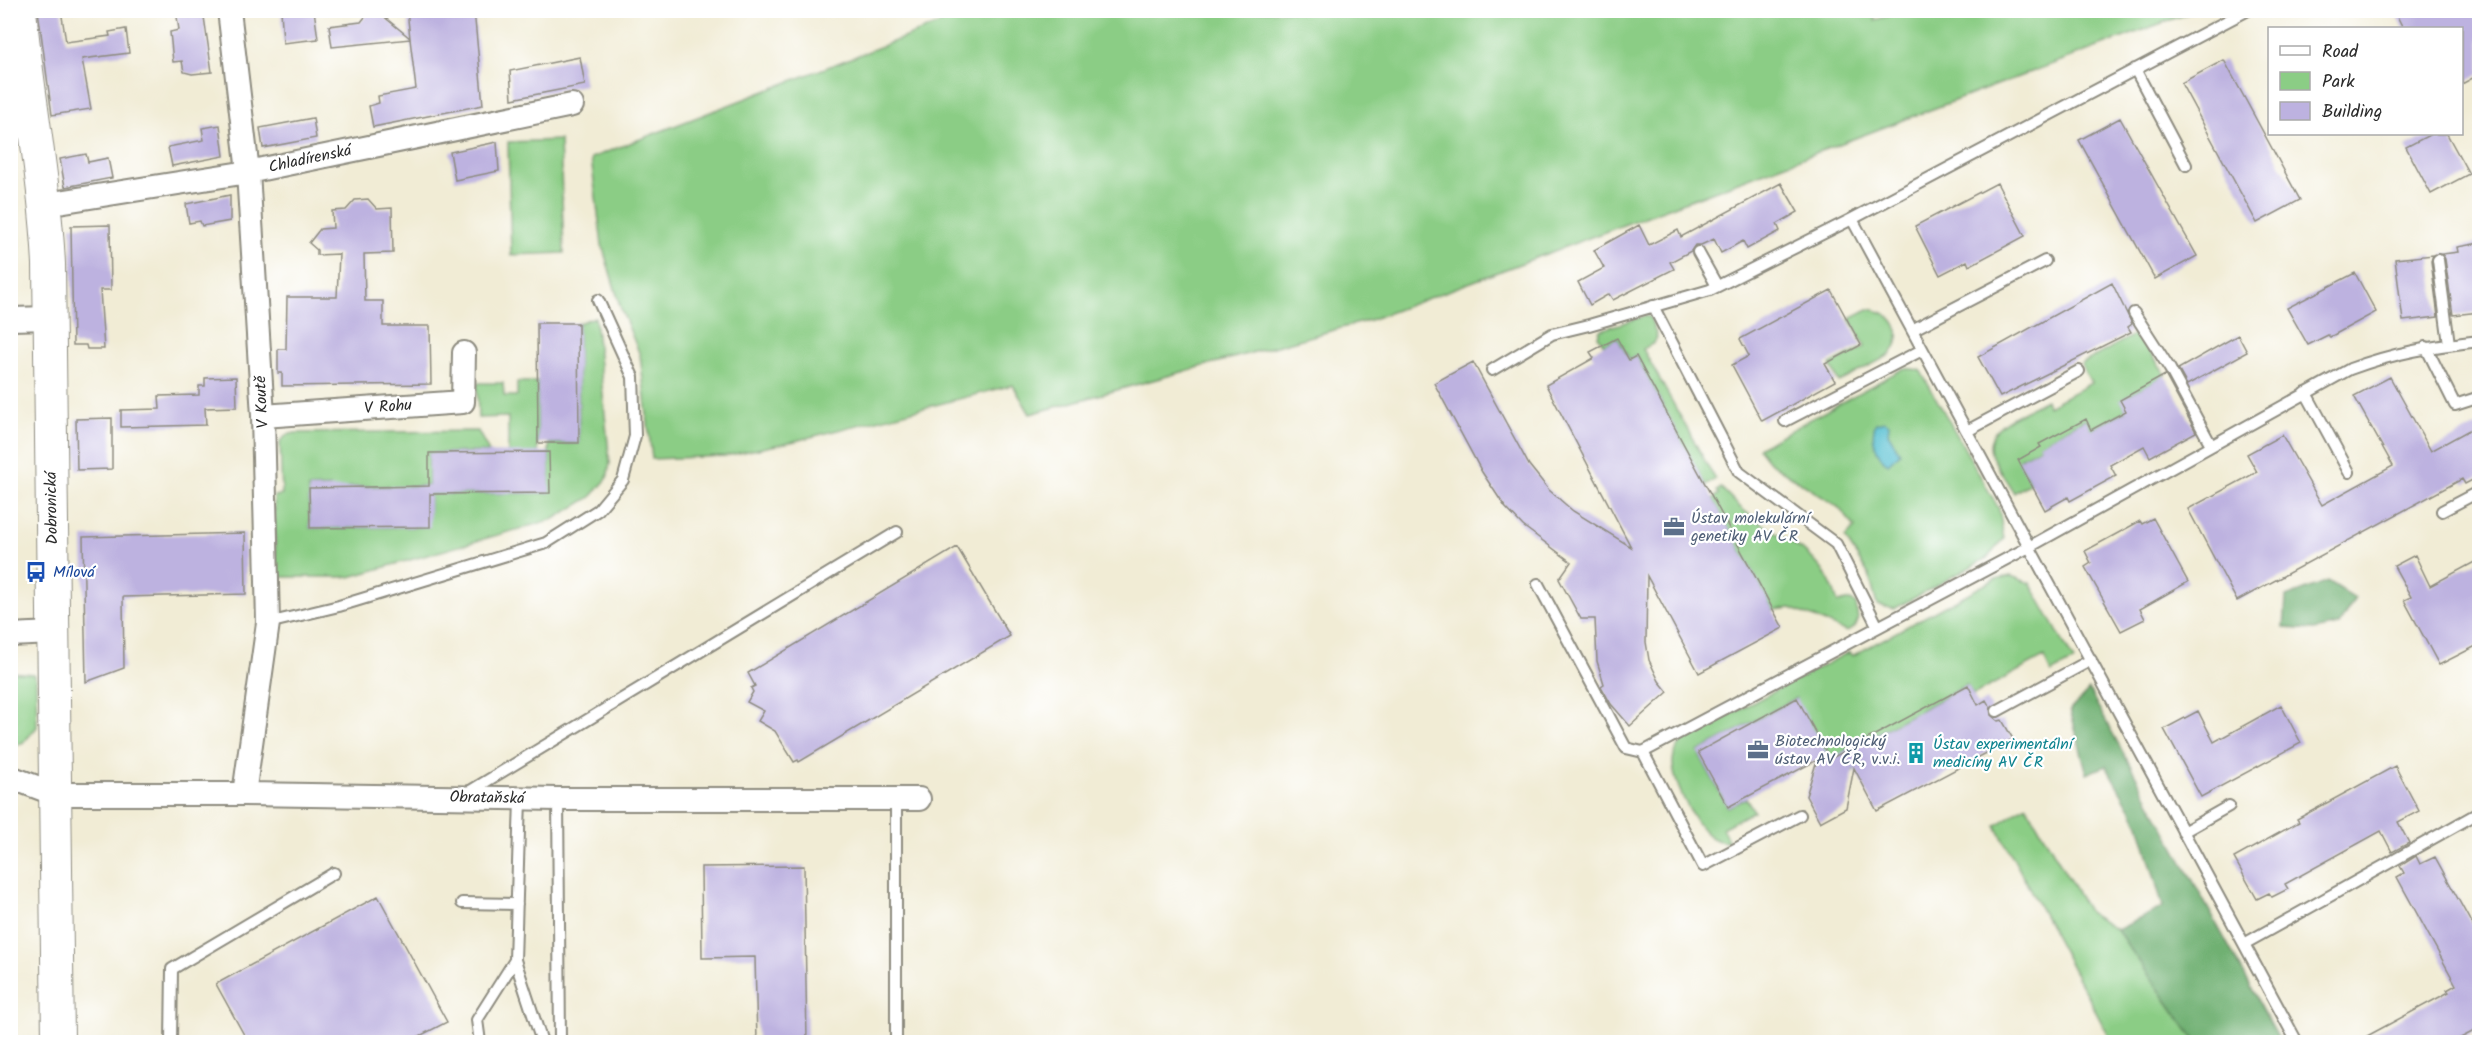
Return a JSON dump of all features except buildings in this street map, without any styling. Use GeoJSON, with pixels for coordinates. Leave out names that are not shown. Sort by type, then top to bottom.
{"type":"FeatureCollection","features":[{"type":"Feature","properties":{"kind":"street","name":"Dobronická"},"geometry":{"type":"LineString","coordinates":[[20,10],[18,68],[46,204],[50,318],[58,1042]]}},
{"type":"Feature","properties":{"kind":"street","name":"V Koutě"},"geometry":{"type":"LineString","coordinates":[[229,10],[248,172],[263,416],[268,623],[244,794]]}},
{"type":"Feature","properties":{"kind":"street","name":"Chladírenská"},"geometry":{"type":"LineString","coordinates":[[46,204],[248,172],[572,105]]}},
{"type":"Feature","properties":{"kind":"street"},"geometry":{"type":"LineString","coordinates":[[10,319],[50,318]]}},
{"type":"Feature","properties":{"kind":"street","name":"V Rohu"},"geometry":{"type":"LineString","coordinates":[[263,416],[463,402],[464,353]]}},
{"type":"Feature","properties":{"kind":"street"},"geometry":{"type":"LineString","coordinates":[[10,635],[53,633]]}},
{"type":"Feature","properties":{"kind":"street"},"geometry":{"type":"LineString","coordinates":[[10,777],[55,794]]}},
{"type":"Feature","properties":{"kind":"street","name":"Obrataňská"},"geometry":{"type":"LineString","coordinates":[[55,794],[244,794],[558,800],[919,799]]}},
{"type":"Feature","properties":{"kind":"lane"},"geometry":{"type":"LineString","coordinates":[[1492,370],[1552,334],[1717,286],[1852,219],[2248,10]]}},
{"type":"Feature","properties":{"kind":"lane"},"geometry":{"type":"LineString","coordinates":[[2135,69],[2186,165]]}},
{"type":"Feature","properties":{"kind":"lane"},"geometry":{"type":"LineString","coordinates":[[1852,219],[2297,1042]]}},
{"type":"Feature","properties":{"kind":"lane"},"geometry":{"type":"LineString","coordinates":[[1698,252],[1717,286]]}},
{"type":"Feature","properties":{"kind":"lane"},"geometry":{"type":"LineString","coordinates":[[2438,260],[2449,345]]}},
{"type":"Feature","properties":{"kind":"lane"},"geometry":{"type":"LineString","coordinates":[[1912,330],[2045,261]]}},
{"type":"Feature","properties":{"kind":"lane"},"geometry":{"type":"LineString","coordinates":[[268,623],[339,606],[546,543],[598,510],[623,480],[635,436],[633,378],[598,300]]}},
{"type":"Feature","properties":{"kind":"lane"},"geometry":{"type":"LineString","coordinates":[[1653,306],[1739,472],[1836,544],[1878,627]]}},
{"type":"Feature","properties":{"kind":"lane"},"geometry":{"type":"LineString","coordinates":[[2134,313],[2170,369],[2211,445]]}},
{"type":"Feature","properties":{"kind":"lane"},"geometry":{"type":"LineString","coordinates":[[1538,584],[1626,748],[1643,752],[2029,547],[2349,369],[2386,356],[2426,347],[2480,341]]}},
{"type":"Feature","properties":{"kind":"lane"},"geometry":{"type":"LineString","coordinates":[[2426,347],[2455,405],[2480,397]]}},
{"type":"Feature","properties":{"kind":"lane"},"geometry":{"type":"LineString","coordinates":[[1785,421],[1922,350]]}},
{"type":"Feature","properties":{"kind":"lane"},"geometry":{"type":"LineString","coordinates":[[1967,431],[2079,371]]}},
{"type":"Feature","properties":{"kind":"lane"},"geometry":{"type":"LineString","coordinates":[[2306,393],[2349,472]]}},
{"type":"Feature","properties":{"kind":"lane"},"geometry":{"type":"LineString","coordinates":[[2442,511],[2480,491]]}},
{"type":"Feature","properties":{"kind":"lane"},"geometry":{"type":"LineString","coordinates":[[459,798],[897,532]]}},
{"type":"Feature","properties":{"kind":"lane"},"geometry":{"type":"LineString","coordinates":[[1997,711],[2091,660]]}},
{"type":"Feature","properties":{"kind":"lane"},"geometry":{"type":"LineString","coordinates":[[1643,752],[1703,866],[1800,815]]}},
{"type":"Feature","properties":{"kind":"lane"},"geometry":{"type":"LineString","coordinates":[[896,798],[897,1042]]}},
{"type":"Feature","properties":{"kind":"lane"},"geometry":{"type":"LineString","coordinates":[[520,799],[515,960],[542,1042]]}},
{"type":"Feature","properties":{"kind":"lane"},"geometry":{"type":"LineString","coordinates":[[558,800],[560,1042]]}},
{"type":"Feature","properties":{"kind":"lane"},"geometry":{"type":"LineString","coordinates":[[2183,832],[2229,806]]}},
{"type":"Feature","properties":{"kind":"lane"},"geometry":{"type":"LineString","coordinates":[[2244,944],[2480,812]]}},
{"type":"Feature","properties":{"kind":"lane"},"geometry":{"type":"LineString","coordinates":[[171,1042],[172,969],[334,873]]}},
{"type":"Feature","properties":{"kind":"lane"},"geometry":{"type":"LineString","coordinates":[[462,903],[517,904]]}},
{"type":"Feature","properties":{"kind":"lane"},"geometry":{"type":"LineString","coordinates":[[480,1042],[477,1020],[515,960]]}},
{"type":"Feature","properties":{"kind":"green space"},"geometry":{"type":"Polygon","coordinates":[[[1874,10],[1875,20],[1906,10],[2194,11],[1370,320],[1030,414],[1013,385],[795,441],[725,456],[652,459],[640,355],[621,309],[602,245],[591,158],[973,11],[1874,10]]]}},
{"type":"Feature","properties":{"kind":"green space"},"geometry":{"type":"Polygon","coordinates":[[[560,140],[564,253],[511,255],[508,142],[560,140]]]}},
{"type":"Feature","properties":{"kind":"green space"},"geometry":{"type":"Polygon","coordinates":[[[1868,309],[1885,314],[1895,324],[1898,339],[1895,347],[1890,355],[1839,382],[1830,365],[1865,347],[1850,318],[1868,309]]]}},
{"type":"Feature","properties":{"kind":"green space"},"geometry":{"type":"Polygon","coordinates":[[[1645,316],[1650,317],[1657,337],[1654,343],[1643,349],[1715,479],[1706,486],[1636,356],[1614,368],[1628,357],[1617,338],[1604,345],[1598,336],[1600,330],[1645,316]]]}},
{"type":"Feature","properties":{"kind":"green space"},"geometry":{"type":"Polygon","coordinates":[[[595,317],[610,463],[607,479],[591,497],[554,519],[350,577],[276,577],[274,496],[282,495],[280,441],[287,435],[295,433],[478,431],[489,452],[429,453],[429,486],[409,486],[408,492],[389,492],[389,486],[349,487],[349,493],[330,493],[330,487],[309,488],[310,528],[429,527],[430,494],[549,493],[549,444],[579,443],[578,323],[595,317]]]}},
{"type":"Feature","properties":{"kind":"green space"},"geometry":{"type":"Polygon","coordinates":[[[2137,333],[2166,375],[2121,400],[2126,411],[2091,430],[2085,419],[2018,459],[2030,483],[2014,493],[1992,456],[1990,445],[1992,436],[1998,428],[2046,400],[2048,406],[2091,383],[2081,364],[2137,333]]]}},
{"type":"Feature","properties":{"kind":"green space"},"geometry":{"type":"Polygon","coordinates":[[[1904,368],[1920,370],[1999,509],[2004,539],[1987,558],[1894,609],[1877,605],[1869,575],[1845,538],[1855,527],[1838,507],[1769,462],[1758,448],[1904,368]]]}},
{"type":"Feature","properties":{"kind":"green space"},"geometry":{"type":"Polygon","coordinates":[[[517,382],[538,382],[538,455],[510,456],[508,417],[478,418],[477,383],[503,383],[504,396],[517,396],[517,382]]]}},
{"type":"Feature","properties":{"kind":"green space"},"geometry":{"type":"Polygon","coordinates":[[[1721,488],[1738,506],[1811,557],[1831,584],[1838,603],[1851,600],[1856,604],[1858,620],[1855,627],[1847,632],[1791,608],[1773,610],[1713,499],[1719,494],[1717,491],[1721,488]]]}},
{"type":"Feature","properties":{"kind":"green space"},"geometry":{"type":"Polygon","coordinates":[[[2011,576],[2030,583],[2074,661],[2051,673],[2044,657],[1973,695],[1967,685],[1846,750],[1856,770],[1836,781],[1796,698],[1698,752],[1728,807],[1746,798],[1754,811],[1722,828],[1729,842],[1714,839],[1701,828],[1684,800],[1676,779],[1673,762],[1679,747],[1691,735],[1849,652],[1852,656],[1995,579],[2011,576]]]}},
{"type":"Feature","properties":{"kind":"green space"},"geometry":{"type":"Polygon","coordinates":[[[2328,581],[2355,598],[2339,625],[2314,630],[2284,628],[2286,597],[2328,581]]]}},
{"type":"Feature","properties":{"kind":"green space"},"geometry":{"type":"Polygon","coordinates":[[[10,672],[33,674],[36,679],[37,727],[24,742],[11,747],[10,672]]]}},
{"type":"Feature","properties":{"kind":"green space"},"geometry":{"type":"Polygon","coordinates":[[[2089,690],[2281,1042],[2196,1042],[2117,930],[2163,907],[2139,824],[2106,766],[2087,774],[2070,710],[2089,690]]]}},
{"type":"Feature","properties":{"kind":"green space"},"geometry":{"type":"Polygon","coordinates":[[[2026,805],[2089,913],[2117,930],[2196,1042],[2112,1042],[1996,826],[2026,805]]]}},
{"type":"Feature","properties":{"kind":"water"},"geometry":{"type":"Polygon","coordinates":[[[1885,421],[1889,424],[1888,433],[1900,453],[1888,464],[1878,451],[1873,434],[1876,423],[1885,421]]]}},
{"type":"Feature","properties":{"kind":"place","name":"Ústav molekulární genetiky AV ČR"},"geometry":{"type":"Point","coordinates":[1674,527]}},
{"type":"Feature","properties":{"kind":"place","name":"Mílová"},"geometry":{"type":"Point","coordinates":[36,572]}},
{"type":"Feature","properties":{"kind":"place","name":"Biotechnologický ústav AV ČR, v.v.i."},"geometry":{"type":"Point","coordinates":[1758,750]}},
{"type":"Feature","properties":{"kind":"place","name":"Ústav experimentální medicíny AV ČR"},"geometry":{"type":"Point","coordinates":[1916,753]}}]}
